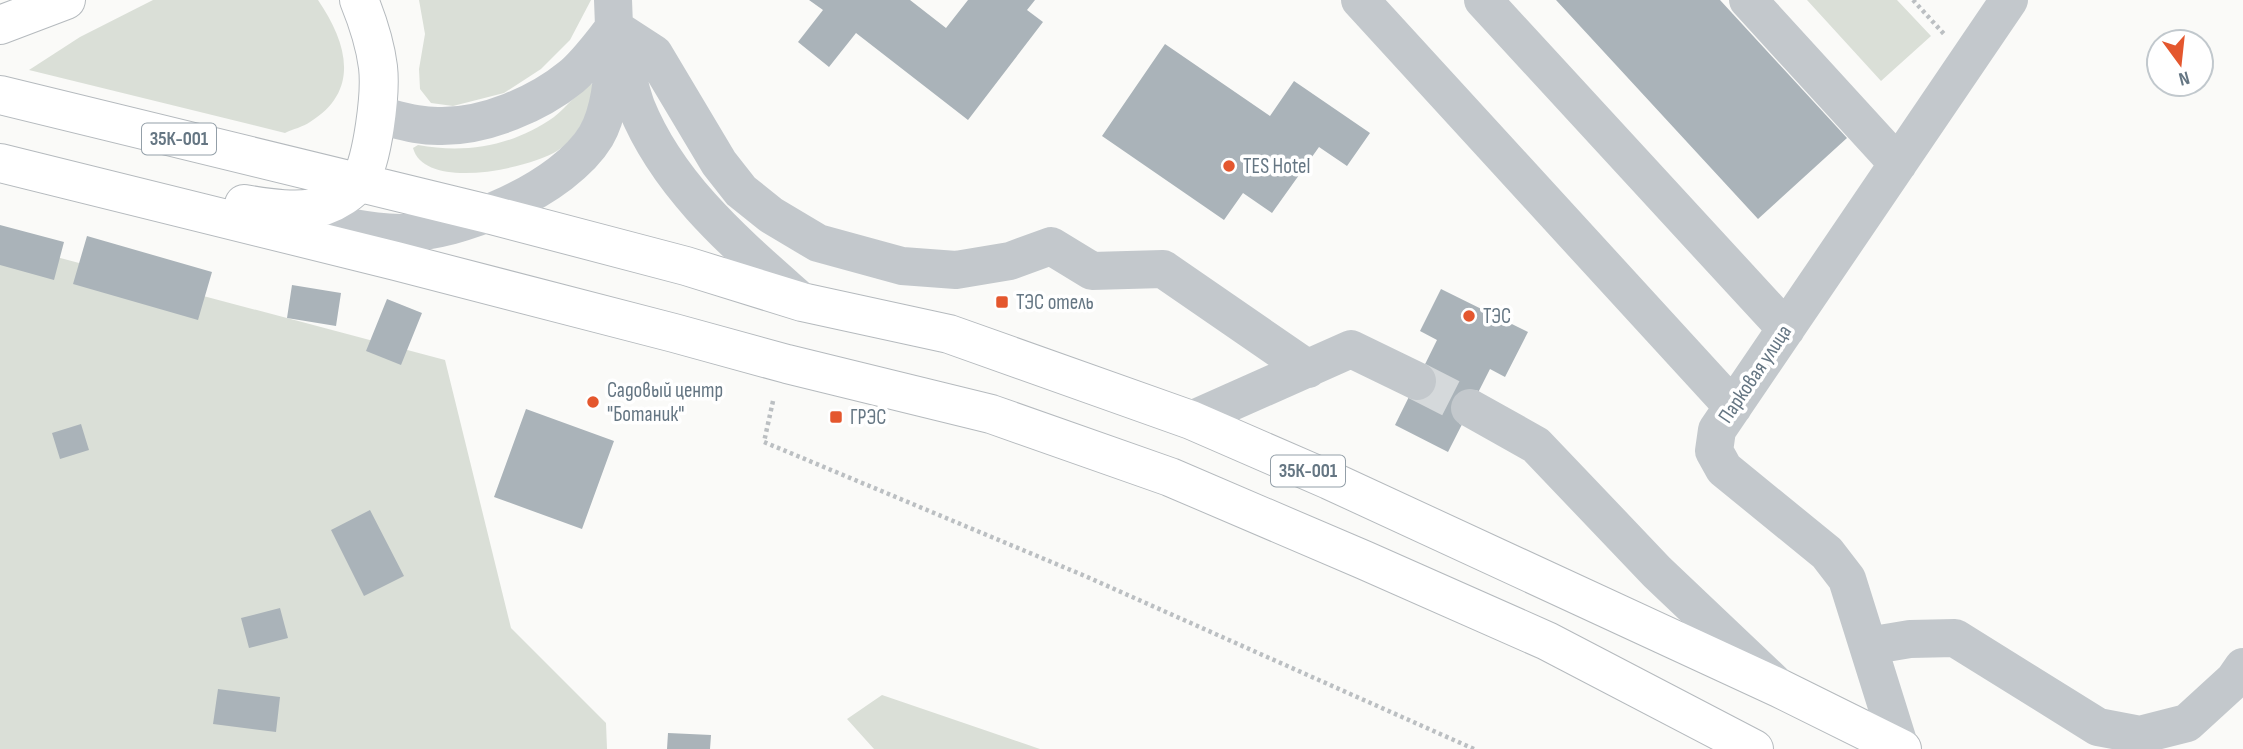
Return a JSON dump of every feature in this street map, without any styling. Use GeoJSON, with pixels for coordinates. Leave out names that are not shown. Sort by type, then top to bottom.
{"type":"FeatureCollection","features":[{"type":"Feature","properties":{"kind":"main road"},"geometry":{"type":"LineString","coordinates":[[0,25],[66,0]]}},
{"type":"Feature","properties":{"kind":"main road"},"geometry":{"type":"LineString","coordinates":[[0,163],[261,207],[300,209],[324,206],[341,197],[358,182],[378,115],[379,69],[372,30],[359,0]]}},
{"type":"Feature","properties":{"kind":"main road","name":"35К-001"},"geometry":{"type":"LineString","coordinates":[[0,95],[488,214],[686,266],[802,302],[949,334],[1191,420],[1329,480],[1779,688],[1901,749]]}},
{"type":"Feature","properties":{"kind":"main road"},"geometry":{"type":"LineString","coordinates":[[0,163],[396,261],[787,364],[991,414],[1170,477],[1547,641],[1754,749]]}},
{"type":"Feature","properties":{"kind":"street"},"geometry":{"type":"LineString","coordinates":[[1360,0],[1733,407]]}},
{"type":"Feature","properties":{"kind":"street"},"geometry":{"type":"LineString","coordinates":[[1483,0],[1786,329]]}},
{"type":"Feature","properties":{"kind":"street","name":"Парковая улица"},"geometry":{"type":"LineString","coordinates":[[1901,749],[1847,579],[1827,553],[1724,469],[1714,452],[1717,430],[2009,0]]}},
{"type":"Feature","properties":{"kind":"street"},"geometry":{"type":"LineString","coordinates":[[1749,1],[1898,164]]}},
{"type":"Feature","properties":{"kind":"street"},"geometry":{"type":"LineString","coordinates":[[378,115],[443,127],[489,119],[533,103],[573,76],[614,14]]}},
{"type":"Feature","properties":{"kind":"street"},"geometry":{"type":"LineString","coordinates":[[261,207],[338,226],[404,233],[488,214],[539,188],[569,168],[596,136],[609,99],[614,14]]}},
{"type":"Feature","properties":{"kind":"street"},"geometry":{"type":"LineString","coordinates":[[614,14],[636,106],[689,195],[738,245],[802,302]]}},
{"type":"Feature","properties":{"kind":"street"},"geometry":{"type":"LineString","coordinates":[[614,14],[654,54],[719,163],[741,191],[771,215],[818,243],[902,266],[956,270],[1010,261],[1051,246],[1092,271],[1163,269],[1308,369]]}},
{"type":"Feature","properties":{"kind":"street"},"geometry":{"type":"LineString","coordinates":[[1191,420],[1351,349],[1417,381]]}},
{"type":"Feature","properties":{"kind":"street"},"geometry":{"type":"LineString","coordinates":[[1470,408],[1536,445],[1657,572],[1779,688]]}},
{"type":"Feature","properties":{"kind":"street"},"geometry":{"type":"LineString","coordinates":[[1868,646],[1910,639],[1955,638],[2098,727],[2140,734],[2187,723],[2234,680],[2243,667]]}},
{"type":"Feature","properties":{"kind":"path"},"geometry":{"type":"LineString","coordinates":[[1913,0],[1945,35]]}},
{"type":"Feature","properties":{"kind":"path"},"geometry":{"type":"LineString","coordinates":[[774,401],[764,442],[1085,576],[1474,749]]}},
{"type":"Feature","properties":{"kind":"shaded area"},"geometry":{"type":"Polygon","coordinates":[[[153,0],[318,0],[336,32],[341,48],[343,80],[337,95],[326,109],[310,122],[285,133],[29,70],[80,37],[153,0]]]}},
{"type":"Feature","properties":{"kind":"shaded area"},"geometry":{"type":"Polygon","coordinates":[[[419,0],[591,0],[570,40],[541,69],[504,93],[453,106],[431,103],[420,89],[419,69],[425,34],[419,0]]]}},
{"type":"Feature","properties":{"kind":"shaded area"},"geometry":{"type":"Polygon","coordinates":[[[1807,0],[1897,0],[1931,36],[1881,81],[1807,0]]]}},
{"type":"Feature","properties":{"kind":"shaded area"},"geometry":{"type":"Polygon","coordinates":[[[591,84],[596,85],[597,91],[591,110],[566,144],[544,158],[503,169],[457,173],[437,169],[422,161],[413,148],[418,145],[471,148],[506,141],[554,117],[591,84]]]}},
{"type":"Feature","properties":{"kind":"shaded area"},"geometry":{"type":"Polygon","coordinates":[[[0,242],[445,360],[511,628],[606,723],[607,749],[0,749],[0,242]]]}},
{"type":"Feature","properties":{"kind":"shaded area"},"geometry":{"type":"Polygon","coordinates":[[[882,695],[1040,749],[874,749],[847,719],[882,695]]]}},
{"type":"Feature","properties":{"kind":"building"},"geometry":{"type":"Polygon","coordinates":[[[809,0],[910,0],[946,28],[968,0],[1035,0],[1027,10],[1043,22],[968,120],[856,33],[829,67],[798,42],[823,10],[809,0]]]}},
{"type":"Feature","properties":{"kind":"building"},"geometry":{"type":"Polygon","coordinates":[[[1556,0],[1720,0],[1847,138],[1758,219],[1556,0]]]}},
{"type":"Feature","properties":{"kind":"building"},"geometry":{"type":"Polygon","coordinates":[[[1165,44],[1270,116],[1294,81],[1370,133],[1347,166],[1319,147],[1272,213],[1243,193],[1224,220],[1102,136],[1165,44]]]}},
{"type":"Feature","properties":{"kind":"building"},"geometry":{"type":"Polygon","coordinates":[[[0,225],[64,242],[54,280],[0,265],[0,225]]]}},
{"type":"Feature","properties":{"kind":"building"},"geometry":{"type":"Polygon","coordinates":[[[87,236],[212,272],[198,320],[73,284],[87,236]]]}},
{"type":"Feature","properties":{"kind":"building"},"geometry":{"type":"Polygon","coordinates":[[[292,285],[341,293],[336,326],[287,318],[292,285]]]}},
{"type":"Feature","properties":{"kind":"building"},"geometry":{"type":"Polygon","coordinates":[[[1441,289],[1528,332],[1505,377],[1490,369],[1448,452],[1395,425],[1437,340],[1420,331],[1441,289]]]}},
{"type":"Feature","properties":{"kind":"building"},"geometry":{"type":"Polygon","coordinates":[[[387,299],[422,313],[401,365],[366,351],[387,299]]]}},
{"type":"Feature","properties":{"kind":"building"},"geometry":{"type":"Polygon","coordinates":[[[526,409],[614,441],[582,529],[494,497],[526,409]]]}},
{"type":"Feature","properties":{"kind":"building"},"geometry":{"type":"Polygon","coordinates":[[[81,424],[89,450],[60,459],[52,433],[81,424]]]}},
{"type":"Feature","properties":{"kind":"building"},"geometry":{"type":"Polygon","coordinates":[[[370,510],[404,576],[364,596],[331,530],[370,510]]]}},
{"type":"Feature","properties":{"kind":"building"},"geometry":{"type":"Polygon","coordinates":[[[280,608],[288,638],[249,648],[241,618],[280,608]]]}},
{"type":"Feature","properties":{"kind":"building"},"geometry":{"type":"Polygon","coordinates":[[[218,689],[280,697],[276,732],[213,724],[218,689]]]}},
{"type":"Feature","properties":{"kind":"building"},"geometry":{"type":"Polygon","coordinates":[[[668,733],[711,735],[710,749],[667,749],[668,733]]]}},
{"type":"Feature","properties":{"kind":"tunnel"},"geometry":{"type":"LineString","coordinates":[[1417,381],[1470,408]]}},
{"type":"Feature","properties":{"kind":"place","name":"TES Hotel"},"geometry":{"type":"Point","coordinates":[1229,166]}},
{"type":"Feature","properties":{"kind":"place","name":"ТЭС отель"},"geometry":{"type":"Point","coordinates":[1002,302]}},
{"type":"Feature","properties":{"kind":"place","name":"ТЭС"},"geometry":{"type":"Point","coordinates":[1469,316]}},
{"type":"Feature","properties":{"kind":"place","name":"Садовый центр \"Ботаник\""},"geometry":{"type":"Point","coordinates":[593,402]}},
{"type":"Feature","properties":{"kind":"place","name":"ГРЭС"},"geometry":{"type":"Point","coordinates":[836,417]}}]}
